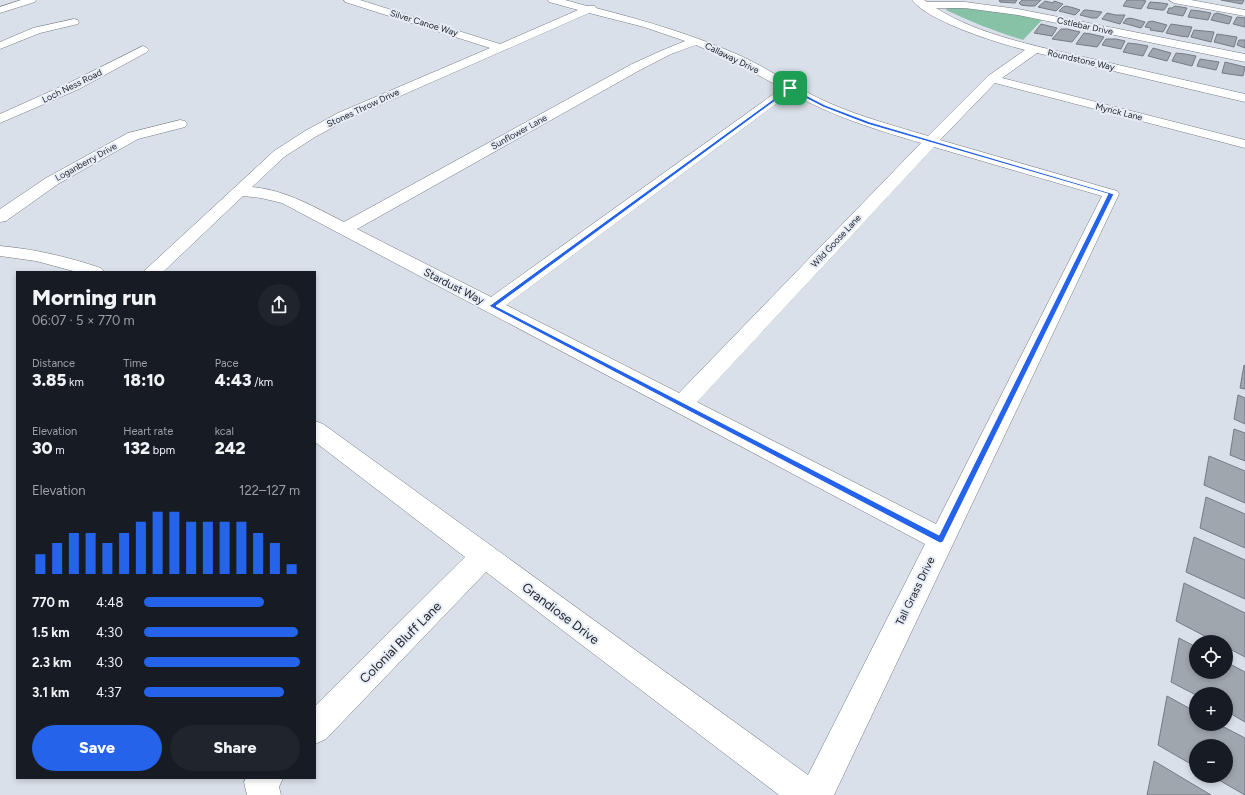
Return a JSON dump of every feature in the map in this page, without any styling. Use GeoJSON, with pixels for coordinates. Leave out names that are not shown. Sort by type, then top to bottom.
{"type":"FeatureCollection","features":[{"type":"Feature","properties":{"kind":"street"},"geometry":{"type":"LineString","coordinates":[[0,10],[31,0]]}},
{"type":"Feature","properties":{"kind":"street","name":"Silver Canoe Way"},"geometry":{"type":"LineString","coordinates":[[349,0],[499,47]]}},
{"type":"Feature","properties":{"kind":"street","name":"Callaway Drive"},"geometry":{"type":"LineString","coordinates":[[553,0],[696,41],[738,59],[824,106],[861,120],[930,142],[1111,194]]}},
{"type":"Feature","properties":{"kind":"street"},"geometry":{"type":"LineString","coordinates":[[1174,0],[1245,13]]}},
{"type":"Feature","properties":{"kind":"street","name":"Stones Throw Drive"},"geometry":{"type":"LineString","coordinates":[[153,271],[279,154],[310,134],[343,116],[499,47],[607,2]]}},
{"type":"Feature","properties":{"kind":"street","name":"Roundstone Way"},"geometry":{"type":"LineString","coordinates":[[920,2],[956,23],[1035,49],[1245,98]]}},
{"type":"Feature","properties":{"kind":"street","name":"Cstlebar Drive"},"geometry":{"type":"LineString","coordinates":[[920,2],[965,5],[1011,11],[1245,58]]}},
{"type":"Feature","properties":{"kind":"street"},"geometry":{"type":"LineString","coordinates":[[0,46],[37,30],[74,22]]}},
{"type":"Feature","properties":{"kind":"street","name":"Sunflower Lane"},"geometry":{"type":"LineString","coordinates":[[344,229],[636,67],[667,52],[696,41]]}},
{"type":"Feature","properties":{"kind":"street","name":"Wild Goose Lane"},"geometry":{"type":"LineString","coordinates":[[681,405],[930,142],[992,79],[1035,49]]}},
{"type":"Feature","properties":{"kind":"street","name":"Loch Ness Road"},"geometry":{"type":"LineString","coordinates":[[0,119],[74,86],[142,50]]}},
{"type":"Feature","properties":{"kind":"street","name":"Myrick Lane"},"geometry":{"type":"LineString","coordinates":[[992,79],[1245,144]]}},
{"type":"Feature","properties":{"kind":"street"},"geometry":{"type":"LineString","coordinates":[[492,306],[790,88]]}},
{"type":"Feature","properties":{"kind":"street","name":"Loganberry Drive"},"geometry":{"type":"LineString","coordinates":[[0,217],[52,181],[133,136],[180,124]]}},
{"type":"Feature","properties":{"kind":"street","name":"Stardust Way"},"geometry":{"type":"LineString","coordinates":[[240,191],[288,200],[940,539]]}},
{"type":"Feature","properties":{"kind":"street","name":"Tall Grass Drive"},"geometry":{"type":"LineString","coordinates":[[816,795],[940,539],[1111,194]]}},
{"type":"Feature","properties":{"kind":"street"},"geometry":{"type":"LineString","coordinates":[[0,251],[17,252],[64,261],[92,271]]}},
{"type":"Feature","properties":{"kind":"street","name":"Grandiose Drive"},"geometry":{"type":"LineString","coordinates":[[316,431],[807,795]]}},
{"type":"Feature","properties":{"kind":"street","name":"Colonial Bluff Lane"},"geometry":{"type":"LineString","coordinates":[[316,727],[484,556]]}},
{"type":"Feature","properties":{"kind":"street"},"geometry":{"type":"LineString","coordinates":[[264,795],[261,782],[265,779]]}},
{"type":"Feature","properties":{"kind":"green space"},"geometry":{"type":"Polygon","coordinates":[[[948,7],[995,11],[1043,19],[1023,40],[965,19],[946,10],[948,7]]]}},
{"type":"Feature","properties":{"kind":"building"},"geometry":{"type":"Polygon","coordinates":[[[999,0],[1017,0],[1015,3],[1000,2],[999,0]]]}},
{"type":"Feature","properties":{"kind":"building"},"geometry":{"type":"Polygon","coordinates":[[[1022,0],[1041,0],[1035,6],[1029,6],[1021,5],[1019,3],[1022,0]]]}},
{"type":"Feature","properties":{"kind":"building"},"geometry":{"type":"Polygon","coordinates":[[[1127,0],[1146,1],[1141,9],[1123,6],[1127,0]]]}},
{"type":"Feature","properties":{"kind":"building"},"geometry":{"type":"Polygon","coordinates":[[[1221,0],[1244,0],[1242,4],[1221,0]]]}},
{"type":"Feature","properties":{"kind":"building"},"geometry":{"type":"Polygon","coordinates":[[[1045,1],[1053,3],[1054,1],[1063,4],[1056,11],[1038,7],[1045,1]]]}},
{"type":"Feature","properties":{"kind":"building"},"geometry":{"type":"Polygon","coordinates":[[[1150,2],[1168,4],[1164,10],[1161,10],[1147,8],[1150,2]]]}},
{"type":"Feature","properties":{"kind":"building"},"geometry":{"type":"Polygon","coordinates":[[[1066,6],[1080,10],[1075,15],[1059,11],[1066,6]]]}},
{"type":"Feature","properties":{"kind":"building"},"geometry":{"type":"Polygon","coordinates":[[[1175,6],[1187,8],[1183,16],[1167,13],[1169,8],[1175,6]]]}},
{"type":"Feature","properties":{"kind":"building"},"geometry":{"type":"Polygon","coordinates":[[[1084,10],[1102,12],[1097,18],[1092,18],[1080,15],[1084,10]]]}},
{"type":"Feature","properties":{"kind":"building"},"geometry":{"type":"Polygon","coordinates":[[[1191,10],[1211,13],[1208,20],[1188,17],[1191,10]]]}},
{"type":"Feature","properties":{"kind":"building"},"geometry":{"type":"Polygon","coordinates":[[[1107,13],[1125,15],[1120,24],[1102,19],[1107,13]]]}},
{"type":"Feature","properties":{"kind":"building"},"geometry":{"type":"Polygon","coordinates":[[[1217,13],[1232,17],[1229,24],[1211,20],[1214,14],[1217,13]]]}},
{"type":"Feature","properties":{"kind":"building"},"geometry":{"type":"Polygon","coordinates":[[[1237,17],[1245,18],[1245,27],[1233,24],[1237,17]]]}},
{"type":"Feature","properties":{"kind":"building"},"geometry":{"type":"Polygon","coordinates":[[[1130,18],[1145,22],[1141,28],[1123,23],[1126,19],[1130,18]]]}},
{"type":"Feature","properties":{"kind":"building"},"geometry":{"type":"Polygon","coordinates":[[[1152,21],[1167,25],[1163,32],[1150,30],[1151,28],[1145,27],[1148,22],[1152,21]]]}},
{"type":"Feature","properties":{"kind":"building"},"geometry":{"type":"Polygon","coordinates":[[[1041,24],[1057,28],[1052,36],[1034,33],[1041,24]]]}},
{"type":"Feature","properties":{"kind":"building"},"geometry":{"type":"Polygon","coordinates":[[[1171,24],[1192,27],[1188,37],[1166,33],[1171,24]]]}},
{"type":"Feature","properties":{"kind":"building"},"geometry":{"type":"Polygon","coordinates":[[[1061,29],[1080,32],[1072,42],[1052,39],[1061,29]]]}},
{"type":"Feature","properties":{"kind":"building"},"geometry":{"type":"Polygon","coordinates":[[[1194,30],[1214,32],[1211,42],[1191,37],[1194,30]]]}},
{"type":"Feature","properties":{"kind":"building"},"geometry":{"type":"Polygon","coordinates":[[[1084,33],[1104,37],[1097,47],[1076,44],[1084,33]]]}},
{"type":"Feature","properties":{"kind":"building"},"geometry":{"type":"Polygon","coordinates":[[[1217,34],[1237,37],[1234,47],[1214,42],[1217,34]]]}},
{"type":"Feature","properties":{"kind":"building"},"geometry":{"type":"Polygon","coordinates":[[[1106,39],[1125,41],[1121,49],[1102,45],[1106,39]]]}},
{"type":"Feature","properties":{"kind":"building"},"geometry":{"type":"Polygon","coordinates":[[[1239,40],[1245,40],[1245,48],[1237,45],[1239,40]]]}},
{"type":"Feature","properties":{"kind":"building"},"geometry":{"type":"Polygon","coordinates":[[[1128,43],[1148,46],[1143,56],[1123,52],[1128,43]]]}},
{"type":"Feature","properties":{"kind":"building"},"geometry":{"type":"Polygon","coordinates":[[[1153,48],[1171,53],[1167,61],[1148,56],[1153,48]]]}},
{"type":"Feature","properties":{"kind":"building"},"geometry":{"type":"Polygon","coordinates":[[[1176,53],[1196,56],[1192,66],[1172,61],[1176,53]]]}},
{"type":"Feature","properties":{"kind":"building"},"geometry":{"type":"Polygon","coordinates":[[[1200,59],[1219,62],[1216,70],[1197,66],[1200,59]]]}},
{"type":"Feature","properties":{"kind":"building"},"geometry":{"type":"Polygon","coordinates":[[[1225,62],[1245,67],[1243,76],[1222,73],[1225,62]]]}},
{"type":"Feature","properties":{"kind":"building"},"geometry":{"type":"Polygon","coordinates":[[[1244,365],[1245,366],[1245,389],[1240,388],[1244,365]]]}},
{"type":"Feature","properties":{"kind":"building"},"geometry":{"type":"Polygon","coordinates":[[[1238,395],[1245,398],[1245,424],[1234,419],[1238,395]]]}},
{"type":"Feature","properties":{"kind":"building"},"geometry":{"type":"Polygon","coordinates":[[[1234,429],[1245,433],[1245,461],[1230,455],[1234,429]]]}},
{"type":"Feature","properties":{"kind":"building"},"geometry":{"type":"Polygon","coordinates":[[[1209,456],[1245,471],[1245,503],[1204,485],[1209,456]]]}},
{"type":"Feature","properties":{"kind":"building"},"geometry":{"type":"Polygon","coordinates":[[[1206,497],[1245,514],[1245,548],[1200,528],[1206,497]]]}},
{"type":"Feature","properties":{"kind":"building"},"geometry":{"type":"Polygon","coordinates":[[[1194,537],[1245,560],[1245,599],[1186,572],[1194,537]]]}},
{"type":"Feature","properties":{"kind":"building"},"geometry":{"type":"Polygon","coordinates":[[[1184,583],[1245,613],[1245,657],[1233,651],[1233,635],[1203,635],[1176,621],[1184,583]]]}},
{"type":"Feature","properties":{"kind":"building"},"geometry":{"type":"Polygon","coordinates":[[[1179,638],[1189,643],[1189,679],[1233,679],[1233,666],[1245,672],[1245,722],[1233,715],[1233,687],[1189,687],[1189,691],[1171,682],[1179,638]]]}},
{"type":"Feature","properties":{"kind":"building"},"geometry":{"type":"Polygon","coordinates":[[[1167,696],[1189,708],[1189,731],[1232,731],[1245,738],[1245,795],[1224,783],[1233,783],[1233,739],[1189,739],[1189,763],[1158,745],[1167,696]]]}},
{"type":"Feature","properties":{"kind":"building"},"geometry":{"type":"Polygon","coordinates":[[[1154,761],[1211,795],[1147,795],[1154,761]]]}},
{"type":"Feature","properties":{"kind":"route"},"geometry":{"type":"LineString","coordinates":[[790,88],[824,106],[868,123],[1111,194],[940,539],[492,306],[790,88]]}}]}
